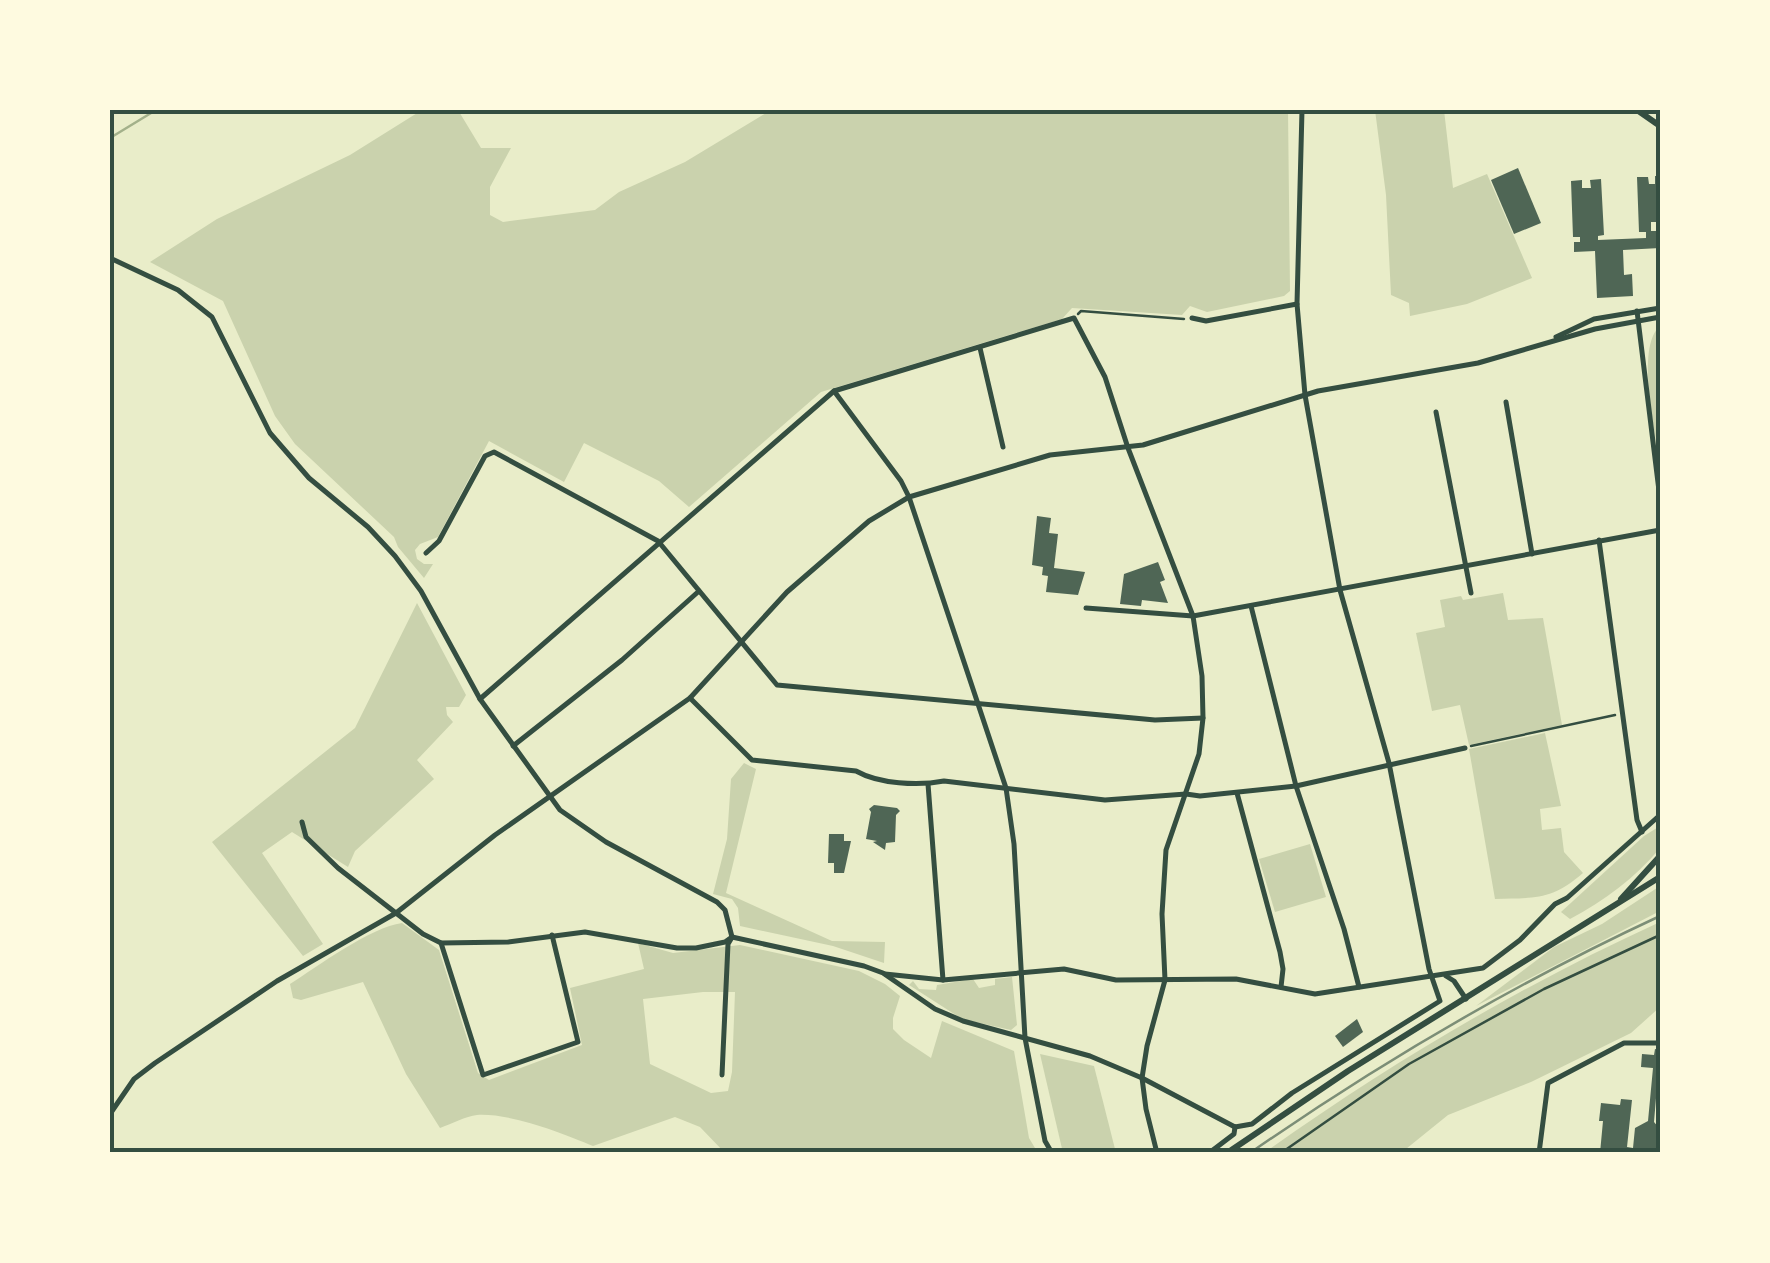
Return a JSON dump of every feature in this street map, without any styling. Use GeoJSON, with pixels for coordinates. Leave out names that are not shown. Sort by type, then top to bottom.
{"type":"FeatureCollection","features":[{"type":"Feature","properties":{"kind":"main road"},"geometry":{"type":"LineString","coordinates":[[1636,110],[1660,126]]}},
{"type":"Feature","properties":{"kind":"main road"},"geometry":{"type":"LineString","coordinates":[[1617,904],[1660,856]]}},
{"type":"Feature","properties":{"kind":"main road"},"geometry":{"type":"LineString","coordinates":[[1227,1153],[1348,1070],[1660,877]]}},
{"type":"Feature","properties":{"kind":"street"},"geometry":{"type":"LineString","coordinates":[[732,936],[864,966],[882,973],[935,1009],[963,1021],[1090,1056],[1235,1126],[1252,1124],[1306,1084],[1440,1001],[1428,968],[1389,763],[1340,590],[1305,395],[1297,304],[1302,110]]}},
{"type":"Feature","properties":{"kind":"street"},"geometry":{"type":"LineString","coordinates":[[110,258],[178,290],[204,308],[227,344],[270,433],[309,478],[368,527],[421,591],[480,699],[560,810],[606,842],[725,910],[732,936],[728,944],[722,1076]]}},
{"type":"Feature","properties":{"kind":"street"},"geometry":{"type":"LineString","coordinates":[[1192,318],[1206,321],[1297,304]]}},
{"type":"Feature","properties":{"kind":"street"},"geometry":{"type":"LineString","coordinates":[[1549,341],[1594,319],[1660,308]]}},
{"type":"Feature","properties":{"kind":"street"},"geometry":{"type":"LineString","coordinates":[[1637,311],[1660,499]]}},
{"type":"Feature","properties":{"kind":"street"},"geometry":{"type":"LineString","coordinates":[[110,1114],[134,1079],[155,1063],[277,982],[396,912],[690,698],[788,592],[853,534],[909,497],[1050,456],[1157,442],[1305,395],[1490,360],[1549,341],[1660,317]]}},
{"type":"Feature","properties":{"kind":"street"},"geometry":{"type":"LineString","coordinates":[[480,699],[834,391],[1074,318],[1105,377],[1193,616],[1202,676],[1203,718],[1198,754],[1166,850],[1162,914],[1165,980],[1142,1078],[1158,1153]]}},
{"type":"Feature","properties":{"kind":"street"},"geometry":{"type":"LineString","coordinates":[[980,348],[1003,447]]}},
{"type":"Feature","properties":{"kind":"street"},"geometry":{"type":"LineString","coordinates":[[834,391],[909,497],[1006,788],[1014,844],[1025,1038],[1044,1141],[1052,1153]]}},
{"type":"Feature","properties":{"kind":"street"},"geometry":{"type":"LineString","coordinates":[[1506,402],[1532,554]]}},
{"type":"Feature","properties":{"kind":"street"},"geometry":{"type":"LineString","coordinates":[[1436,412],[1471,593]]}},
{"type":"Feature","properties":{"kind":"street"},"geometry":{"type":"LineString","coordinates":[[426,554],[439,541],[490,453],[560,486],[658,541],[777,685],[1155,720],[1203,718]]}},
{"type":"Feature","properties":{"kind":"street"},"geometry":{"type":"LineString","coordinates":[[1086,608],[1193,616],[1660,530]]}},
{"type":"Feature","properties":{"kind":"street"},"geometry":{"type":"LineString","coordinates":[[1600,540],[1637,820],[1642,832]]}},
{"type":"Feature","properties":{"kind":"street"},"geometry":{"type":"LineString","coordinates":[[514,746],[699,592]]}},
{"type":"Feature","properties":{"kind":"street"},"geometry":{"type":"LineString","coordinates":[[1251,606],[1296,786],[1344,929],[1359,987]]}},
{"type":"Feature","properties":{"kind":"street"},"geometry":{"type":"LineString","coordinates":[[690,698],[752,760],[856,771],[868,778],[928,784],[944,781],[1106,800],[1296,786],[1465,748]]}},
{"type":"Feature","properties":{"kind":"street"},"geometry":{"type":"LineString","coordinates":[[928,784],[943,980]]}},
{"type":"Feature","properties":{"kind":"street"},"geometry":{"type":"LineString","coordinates":[[1236,793],[1280,952],[1281,987]]}},
{"type":"Feature","properties":{"kind":"street"},"geometry":{"type":"LineString","coordinates":[[882,973],[943,980],[1064,969],[1116,980],[1236,979],[1315,994],[1446,976],[1489,965],[1660,815]]}},
{"type":"Feature","properties":{"kind":"street"},"geometry":{"type":"LineString","coordinates":[[302,822],[306,837],[338,868],[423,934],[441,943],[508,942],[585,932],[677,948],[725,942],[732,936]]}},
{"type":"Feature","properties":{"kind":"street"},"geometry":{"type":"LineString","coordinates":[[441,943],[483,1075],[578,1042],[552,935]]}},
{"type":"Feature","properties":{"kind":"street"},"geometry":{"type":"LineString","coordinates":[[1446,976],[1466,999]]}},
{"type":"Feature","properties":{"kind":"street"},"geometry":{"type":"LineString","coordinates":[[1539,1153],[1548,1084],[1624,1042],[1660,1042]]}},
{"type":"Feature","properties":{"kind":"street"},"geometry":{"type":"LineString","coordinates":[[1209,1153],[1234,1134],[1235,1126]]}},
{"type":"Feature","properties":{"kind":"path"},"geometry":{"type":"LineString","coordinates":[[1074,318],[1082,311],[1192,318]]}},
{"type":"Feature","properties":{"kind":"path"},"geometry":{"type":"LineString","coordinates":[[1465,748],[1622,714]]}},
{"type":"Feature","properties":{"kind":"path"},"geometry":{"type":"LineString","coordinates":[[1281,1153],[1409,1064],[1544,989],[1660,935]]}},
{"type":"Feature","properties":{"kind":"green space"},"geometry":{"type":"Polygon","coordinates":[[[422,110],[458,110],[481,148],[511,148],[490,187],[490,215],[503,222],[595,210],[619,192],[685,162],[771,110],[1288,110],[1290,291],[1284,296],[1207,312],[1190,306],[1182,315],[1072,308],[1062,319],[821,392],[689,507],[659,481],[584,443],[564,482],[489,441],[438,537],[415,550],[417,559],[433,564],[424,578],[394,537],[295,444],[275,416],[223,301],[150,262],[217,219],[350,155],[422,110]]]}},
{"type":"Feature","properties":{"kind":"green space"},"geometry":{"type":"Polygon","coordinates":[[[1375,110],[1444,110],[1453,188],[1487,174],[1532,278],[1467,304],[1410,316],[1409,303],[1391,295],[1386,195],[1375,110]]]}},
{"type":"Feature","properties":{"kind":"green space"},"geometry":{"type":"Polygon","coordinates":[[[1660,326],[1660,465],[1648,371],[1653,337],[1660,326]]]}},
{"type":"Feature","properties":{"kind":"green space"},"geometry":{"type":"Polygon","coordinates":[[[1503,593],[1508,620],[1543,618],[1562,725],[1469,745],[1460,705],[1432,711],[1416,633],[1445,627],[1440,600],[1503,593]]]}},
{"type":"Feature","properties":{"kind":"green space"},"geometry":{"type":"Polygon","coordinates":[[[417,603],[466,695],[459,707],[446,707],[453,722],[417,760],[434,779],[355,851],[348,867],[292,832],[262,853],[323,944],[303,956],[212,842],[355,728],[417,603]]]}},
{"type":"Feature","properties":{"kind":"green space"},"geometry":{"type":"Polygon","coordinates":[[[1545,733],[1561,806],[1540,809],[1542,830],[1561,828],[1564,852],[1583,873],[1542,896],[1495,899],[1469,749],[1545,733]]]}},
{"type":"Feature","properties":{"kind":"green space"},"geometry":{"type":"Polygon","coordinates":[[[744,763],[756,769],[726,893],[832,941],[885,942],[884,963],[833,946],[740,926],[738,908],[732,899],[713,894],[727,839],[731,779],[744,763]]]}},
{"type":"Feature","properties":{"kind":"green space"},"geometry":{"type":"Polygon","coordinates":[[[1660,826],[1660,848],[1630,879],[1570,919],[1561,912],[1644,836],[1660,826]]]}},
{"type":"Feature","properties":{"kind":"green space"},"geometry":{"type":"Polygon","coordinates":[[[1310,844],[1326,897],[1275,912],[1259,859],[1310,844]]]}},
{"type":"Feature","properties":{"kind":"green space"},"geometry":{"type":"Polygon","coordinates":[[[1660,886],[1660,911],[1476,1006],[1554,947],[1602,924],[1660,886]]]}},
{"type":"Feature","properties":{"kind":"green space"},"geometry":{"type":"Polygon","coordinates":[[[1660,922],[1660,1007],[1631,1033],[1531,1082],[1448,1115],[1401,1153],[1264,1153],[1456,1028],[1660,922]]]}},
{"type":"Feature","properties":{"kind":"green space"},"geometry":{"type":"Polygon","coordinates":[[[402,923],[439,950],[478,1073],[489,1080],[582,1045],[570,988],[644,969],[638,943],[673,953],[740,945],[859,971],[900,996],[893,1029],[931,1058],[942,1021],[1014,1051],[1029,1138],[1038,1153],[725,1153],[700,1127],[675,1117],[593,1146],[536,1125],[490,1115],[473,1116],[440,1128],[406,1074],[363,982],[301,1000],[293,998],[290,984],[345,948],[402,923]],[[735,992],[643,999],[650,1064],[711,1093],[728,1091],[735,992]]]}},
{"type":"Feature","properties":{"kind":"green space"},"geometry":{"type":"Polygon","coordinates":[[[1012,977],[1017,1025],[1011,1030],[962,1019],[909,985],[913,981],[919,989],[936,990],[937,985],[973,979],[979,988],[995,985],[995,979],[1012,977]]]}},
{"type":"Feature","properties":{"kind":"green space"},"geometry":{"type":"Polygon","coordinates":[[[1040,1054],[1094,1066],[1116,1153],[1063,1153],[1040,1054]]]}},
{"type":"Feature","properties":{"kind":"building"},"geometry":{"type":"Polygon","coordinates":[[[1518,168],[1541,223],[1514,234],[1491,180],[1518,168]]]}},
{"type":"Feature","properties":{"kind":"building"},"geometry":{"type":"Polygon","coordinates":[[[1655,176],[1660,176],[1660,222],[1651,222],[1651,231],[1660,231],[1660,248],[1623,250],[1624,275],[1632,274],[1633,296],[1597,298],[1595,251],[1574,252],[1574,242],[1580,242],[1580,237],[1573,237],[1571,181],[1582,180],[1582,188],[1591,188],[1590,180],[1601,179],[1604,235],[1598,236],[1598,240],[1646,238],[1646,232],[1639,232],[1637,177],[1648,177],[1649,184],[1655,184],[1655,176]]]}},
{"type":"Feature","properties":{"kind":"building"},"geometry":{"type":"Polygon","coordinates":[[[1037,516],[1051,518],[1049,533],[1058,534],[1054,568],[1085,572],[1078,595],[1046,592],[1048,576],[1042,575],[1043,567],[1032,565],[1037,516]]]}},
{"type":"Feature","properties":{"kind":"building"},"geometry":{"type":"Polygon","coordinates":[[[1158,562],[1168,603],[1142,600],[1141,606],[1120,604],[1124,574],[1158,562]]]}},
{"type":"Feature","properties":{"kind":"building"},"geometry":{"type":"Polygon","coordinates":[[[874,805],[900,811],[896,815],[895,842],[886,843],[885,850],[873,842],[877,841],[866,839],[869,809],[874,805]]]}},
{"type":"Feature","properties":{"kind":"building"},"geometry":{"type":"Polygon","coordinates":[[[829,834],[844,834],[844,841],[851,841],[844,873],[834,873],[834,863],[828,863],[829,834]]]}},
{"type":"Feature","properties":{"kind":"building"},"geometry":{"type":"Polygon","coordinates":[[[1357,1019],[1363,1032],[1343,1047],[1335,1036],[1357,1019]]]}},
{"type":"Feature","properties":{"kind":"building"},"geometry":{"type":"Polygon","coordinates":[[[1655,1049],[1660,1050],[1654,1122],[1660,1129],[1660,1153],[1600,1153],[1601,1103],[1620,1105],[1621,1099],[1632,1100],[1627,1147],[1633,1148],[1635,1128],[1648,1121],[1653,1068],[1641,1067],[1642,1054],[1654,1055],[1655,1049]]]}},
{"type":"Feature","properties":{"kind":"waterway"},"geometry":{"type":"LineString","coordinates":[[110,138],[156,110]]}},
{"type":"Feature","properties":{"kind":"railway"},"geometry":{"type":"LineString","coordinates":[[1250,1153],[1450,1026],[1554,968],[1660,916]]}}]}
